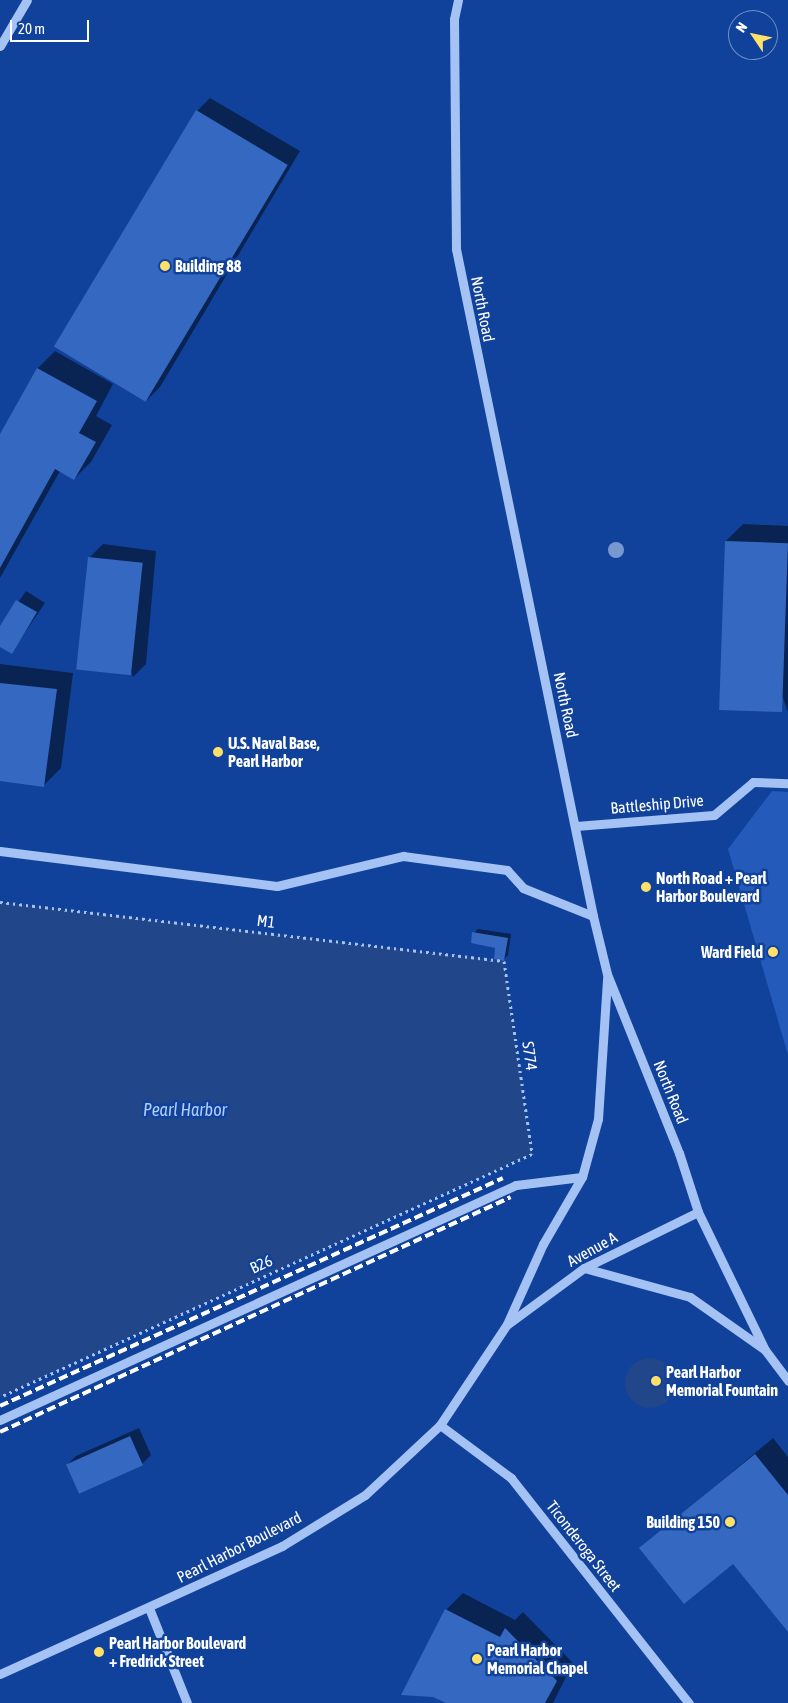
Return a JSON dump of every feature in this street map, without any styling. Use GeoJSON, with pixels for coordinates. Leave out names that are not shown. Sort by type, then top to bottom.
{"type":"FeatureCollection","features":[{"type":"Feature","properties":{"kind":"street"},"geometry":{"type":"LineString","coordinates":[[0,46],[27,0]]}},
{"type":"Feature","properties":{"kind":"street","name":"North Road"},"geometry":{"type":"LineString","coordinates":[[458,0],[454,19],[456,249],[593,916],[607,974],[679,1153],[698,1212],[765,1350],[788,1381]]}},
{"type":"Feature","properties":{"kind":"street","name":"Battleship Drive"},"geometry":{"type":"LineString","coordinates":[[576,826],[714,814],[753,782],[788,784]]}},
{"type":"Feature","properties":{"kind":"street"},"geometry":{"type":"LineString","coordinates":[[0,851],[277,886],[403,856],[507,870],[523,888],[593,916]]}},
{"type":"Feature","properties":{"kind":"street"},"geometry":{"type":"LineString","coordinates":[[508,1324],[543,1244],[582,1177],[598,1119],[607,974]]}},
{"type":"Feature","properties":{"kind":"street"},"geometry":{"type":"LineString","coordinates":[[0,1420],[516,1185],[582,1177]]}},
{"type":"Feature","properties":{"kind":"street","name":"Avenue A"},"geometry":{"type":"LineString","coordinates":[[508,1324],[584,1268],[698,1212]]}},
{"type":"Feature","properties":{"kind":"street"},"geometry":{"type":"LineString","coordinates":[[584,1268],[690,1297],[765,1350]]}},
{"type":"Feature","properties":{"kind":"street","name":"Pearl Harbor Boulevard"},"geometry":{"type":"LineString","coordinates":[[0,1674],[282,1546],[365,1495],[440,1425],[508,1324]]}},
{"type":"Feature","properties":{"kind":"street","name":"Ticonderoga Street"},"geometry":{"type":"LineString","coordinates":[[440,1425],[511,1478],[689,1703]]}},
{"type":"Feature","properties":{"kind":"street"},"geometry":{"type":"LineString","coordinates":[[149,1608],[187,1703]]}},
{"type":"Feature","properties":{"kind":"path","name":"M1"},"geometry":{"type":"LineString","coordinates":[[0,902],[504,961]]}},
{"type":"Feature","properties":{"kind":"path","name":"S774"},"geometry":{"type":"LineString","coordinates":[[504,961],[532,1154]]}},
{"type":"Feature","properties":{"kind":"path","name":"B26"},"geometry":{"type":"LineString","coordinates":[[0,1397],[532,1154]]}},
{"type":"Feature","properties":{"kind":"shaded area","name":"Ward Field"},"geometry":{"type":"Polygon","coordinates":[[[772,791],[788,792],[788,1055],[728,849],[772,791]]]}},
{"type":"Feature","properties":{"kind":"water","name":"Pearl Harbor"},"geometry":{"type":"Polygon","coordinates":[[[0,902],[504,961],[532,1154],[0,1397],[0,902]]]}},
{"type":"Feature","properties":{"kind":"water","name":"Pearl Harbor Memorial Fountain"},"geometry":{"type":"Polygon","coordinates":[[[645,1358],[655,1358],[668,1365],[675,1378],[675,1388],[668,1401],[655,1408],[645,1408],[636,1404],[629,1397],[625,1388],[625,1378],[629,1369],[636,1362],[645,1358]]]}},
{"type":"Feature","properties":{"kind":"building","name":"Building 88"},"geometry":{"type":"Polygon","coordinates":[[[196,110],[288,165],[146,402],[54,347],[196,110]]]}},
{"type":"Feature","properties":{"kind":"building"},"geometry":{"type":"Polygon","coordinates":[[[37,368],[97,401],[79,433],[96,442],[74,480],[55,469],[0,568],[0,434],[37,368]]]}},
{"type":"Feature","properties":{"kind":"building"},"geometry":{"type":"Polygon","coordinates":[[[725,541],[788,543],[782,712],[719,710],[725,541]]]}},
{"type":"Feature","properties":{"kind":"building"},"geometry":{"type":"Polygon","coordinates":[[[88,557],[143,563],[131,675],[76,669],[88,557]]]}},
{"type":"Feature","properties":{"kind":"building"},"geometry":{"type":"Polygon","coordinates":[[[16,600],[37,612],[12,654],[0,647],[0,626],[16,600]]]}},
{"type":"Feature","properties":{"kind":"building"},"geometry":{"type":"Polygon","coordinates":[[[0,683],[57,689],[44,787],[0,781],[0,683]]]}},
{"type":"Feature","properties":{"kind":"building"},"geometry":{"type":"Polygon","coordinates":[[[472,932],[508,938],[504,961],[494,959],[495,948],[471,943],[472,932]]]}},
{"type":"Feature","properties":{"kind":"building"},"geometry":{"type":"Polygon","coordinates":[[[130,1436],[143,1465],[79,1494],[66,1464],[130,1436]]]}},
{"type":"Feature","properties":{"kind":"building","name":"Building 150"},"geometry":{"type":"Polygon","coordinates":[[[755,1454],[788,1495],[788,1632],[733,1564],[684,1604],[639,1548],[755,1454]]]}},
{"type":"Feature","properties":{"kind":"building","name":"Pearl Harbor Memorial Chapel"},"geometry":{"type":"Polygon","coordinates":[[[445,1609],[500,1637],[505,1628],[557,1681],[545,1703],[446,1703],[433,1697],[401,1695],[445,1609]]]}},
{"type":"Feature","properties":{"kind":"railway"},"geometry":{"type":"LineString","coordinates":[[0,1406],[503,1178]]}},
{"type":"Feature","properties":{"kind":"railway"},"geometry":{"type":"LineString","coordinates":[[0,1432],[511,1197]]}},
{"type":"Feature","properties":{"kind":"place","name":"Building 88"},"geometry":{"type":"Point","coordinates":[165,266]}},
{"type":"Feature","properties":{"kind":"place","name":"U.S. Naval Base, Pearl Harbor"},"geometry":{"type":"Point","coordinates":[218,752]}},
{"type":"Feature","properties":{"kind":"place","name":"North Road + Pearl Harbor Boulevard"},"geometry":{"type":"Point","coordinates":[646,887]}},
{"type":"Feature","properties":{"kind":"place","name":"Ward Field"},"geometry":{"type":"Point","coordinates":[773,952]}},
{"type":"Feature","properties":{"kind":"place","name":"Pearl Harbor Memorial Fountain"},"geometry":{"type":"Point","coordinates":[656,1381]}},
{"type":"Feature","properties":{"kind":"place","name":"Building 150"},"geometry":{"type":"Point","coordinates":[730,1522]}},
{"type":"Feature","properties":{"kind":"place","name":"Pearl Harbor Boulevard + Fredrick Street"},"geometry":{"type":"Point","coordinates":[99,1652]}},
{"type":"Feature","properties":{"kind":"place","name":"Pearl Harbor Memorial Chapel"},"geometry":{"type":"Point","coordinates":[477,1659]}}]}
